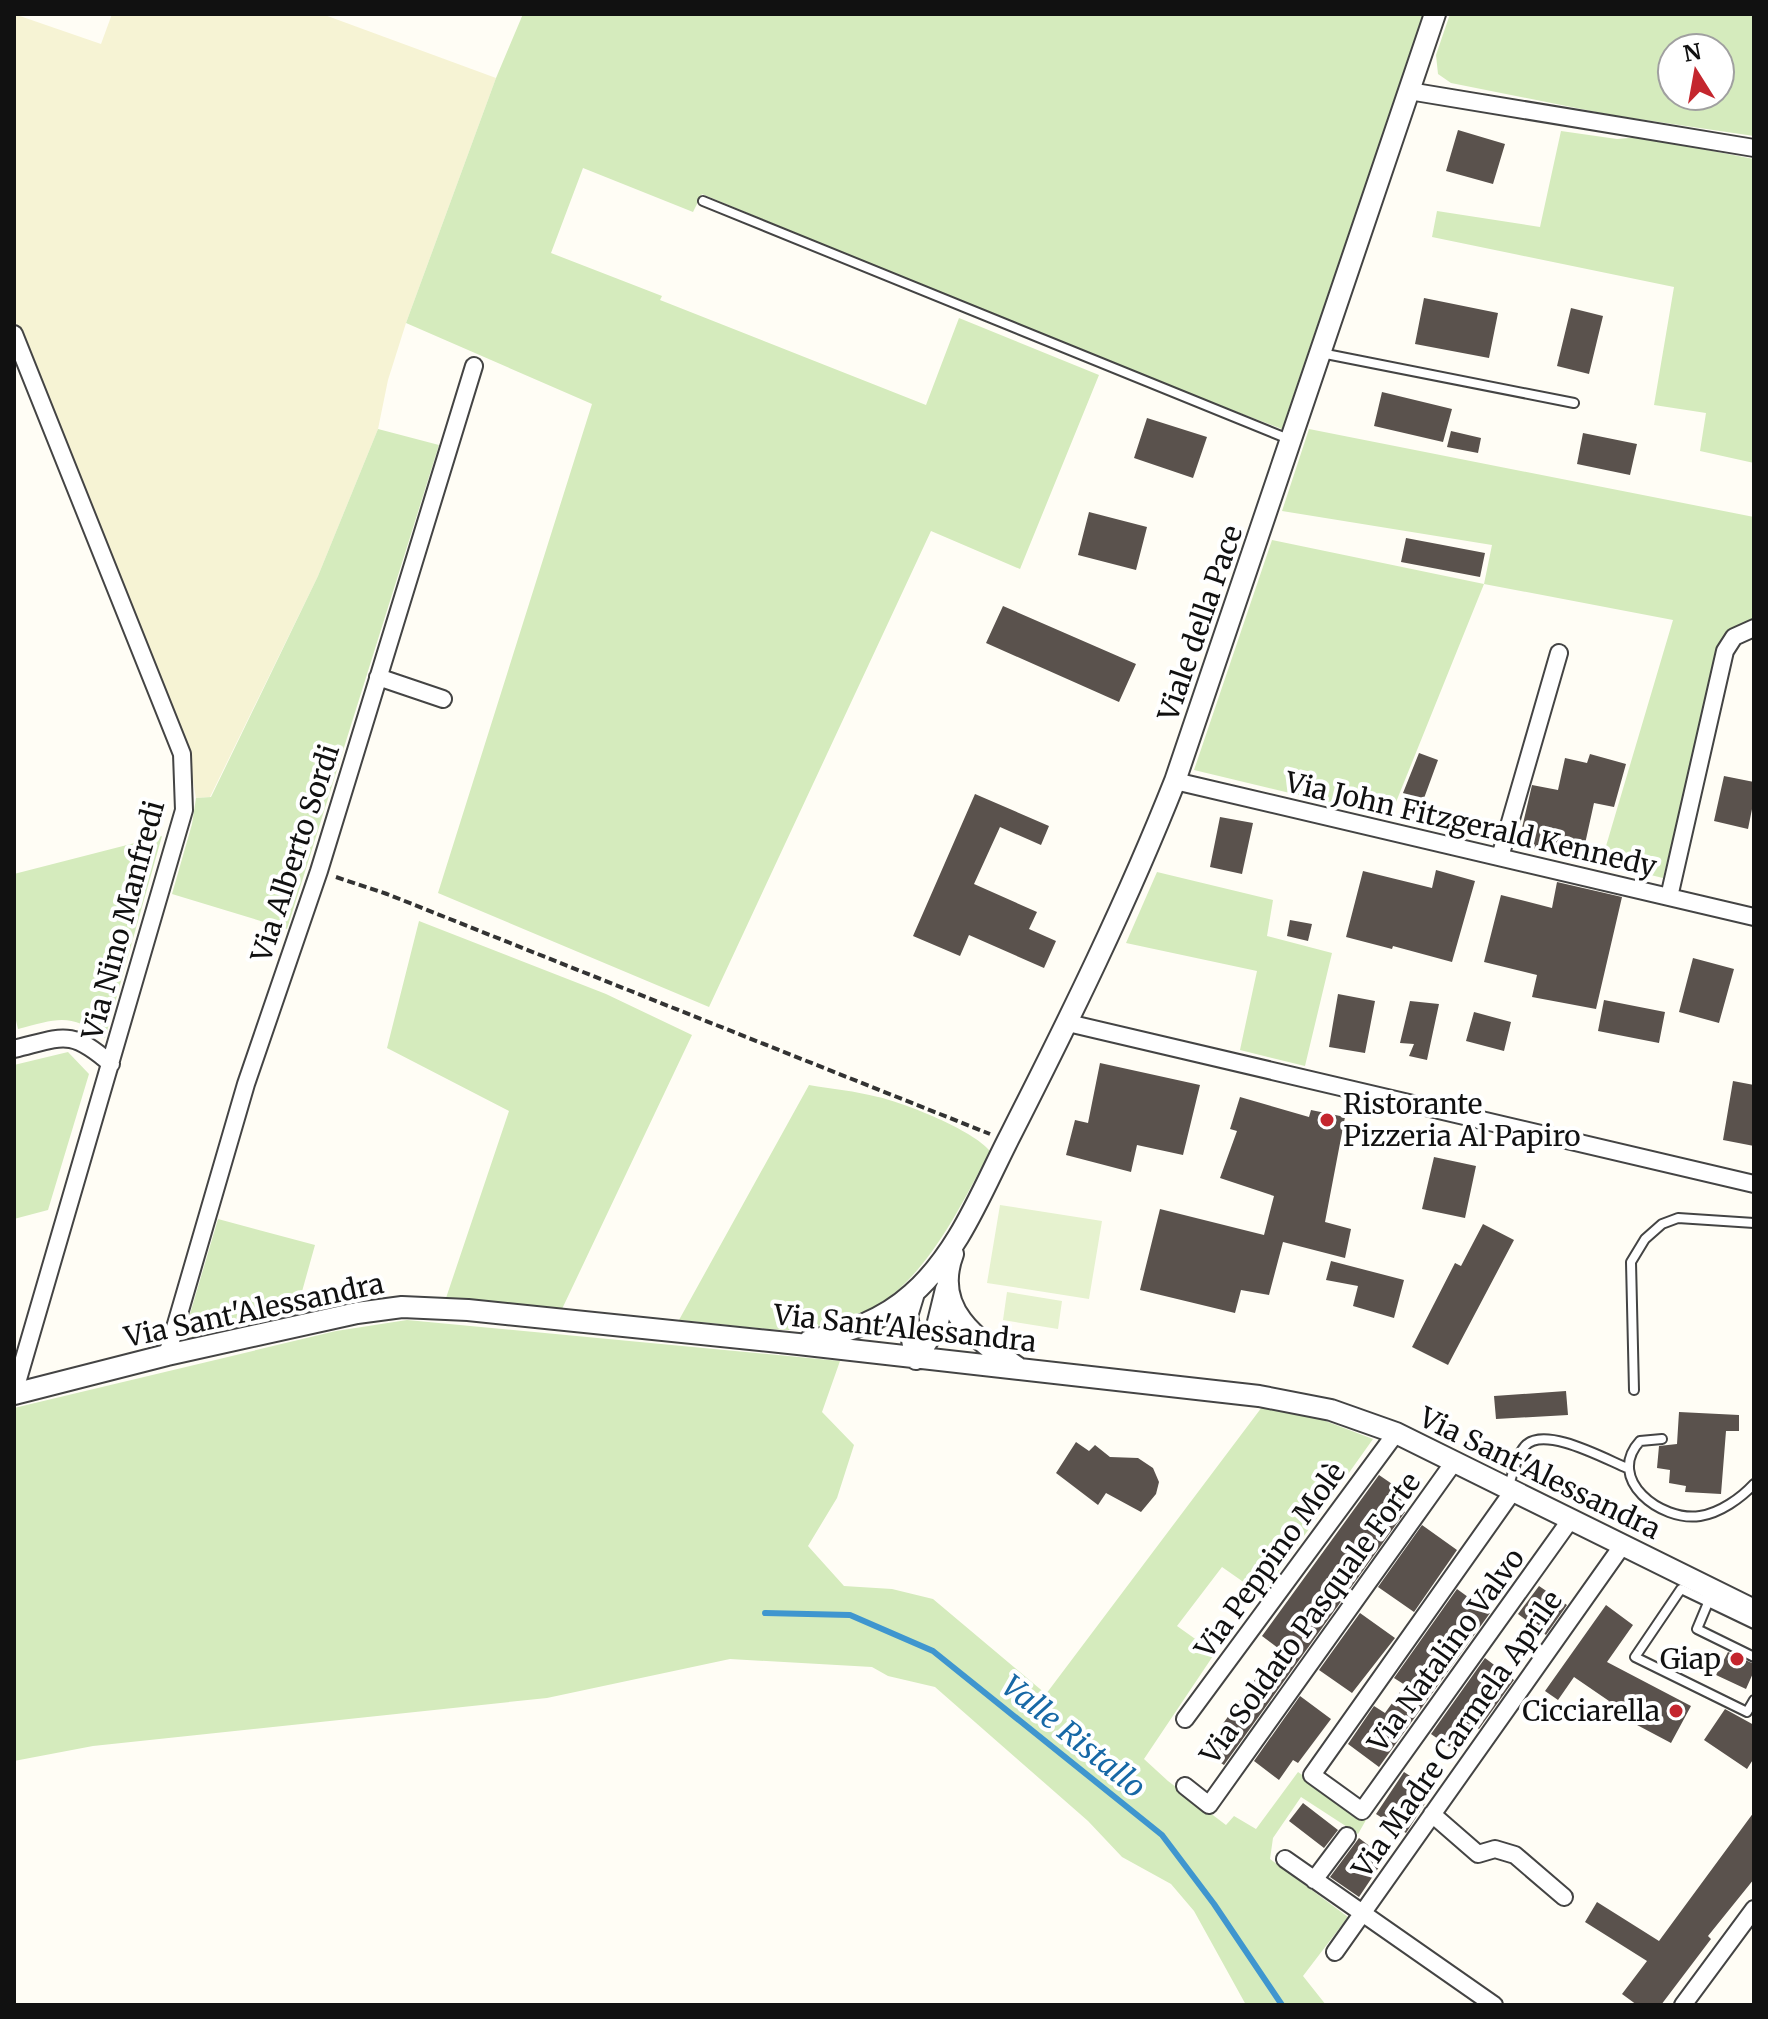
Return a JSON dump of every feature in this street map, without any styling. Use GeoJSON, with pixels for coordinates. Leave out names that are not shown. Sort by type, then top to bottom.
{"type":"FeatureCollection","features":[{"type":"Feature","properties":{"kind":"street","name":"Viale della Pace"},"geometry":{"type":"LineString","coordinates":[[963,1227],[1068,1023],[1137,877],[1175,781],[1435,14]]}},
{"type":"Feature","properties":{"kind":"street"},"geometry":{"type":"LineString","coordinates":[[1409,91],[1754,148]]}},
{"type":"Feature","properties":{"kind":"street","name":"Via Nino Manfredi"},"geometry":{"type":"LineString","coordinates":[[14,334],[182,754],[184,810],[14,1394]]}},
{"type":"Feature","properties":{"kind":"street","name":"Via Alberto Sordi"},"geometry":{"type":"LineString","coordinates":[[167,1355],[246,1084],[319,871],[474,366]]}},
{"type":"Feature","properties":{"kind":"street"},"geometry":{"type":"LineString","coordinates":[[1669,897],[1725,651],[1734,637],[1754,628]]}},
{"type":"Feature","properties":{"kind":"street"},"geometry":{"type":"LineString","coordinates":[[1500,857],[1559,653]]}},
{"type":"Feature","properties":{"kind":"street"},"geometry":{"type":"LineString","coordinates":[[378,677],[443,699]]}},
{"type":"Feature","properties":{"kind":"street","name":"Via John Fitzgerald Kennedy"},"geometry":{"type":"LineString","coordinates":[[1175,781],[1754,917]]}},
{"type":"Feature","properties":{"kind":"street"},"geometry":{"type":"LineString","coordinates":[[1068,1023],[1754,1184]]}},
{"type":"Feature","properties":{"kind":"street"},"geometry":{"type":"LineString","coordinates":[[14,1049],[63,1037],[87,1044],[111,1064]]}},
{"type":"Feature","properties":{"kind":"street"},"geometry":{"type":"LineString","coordinates":[[916,1359],[937,1326],[950,1261],[963,1227]]}},
{"type":"Feature","properties":{"kind":"street"},"geometry":{"type":"LineString","coordinates":[[798,1344],[885,1316],[914,1293],[938,1267],[963,1227]]}},
{"type":"Feature","properties":{"kind":"street"},"geometry":{"type":"LineString","coordinates":[[946,1289],[958,1317],[981,1343],[1021,1370]]}},
{"type":"Feature","properties":{"kind":"street"},"geometry":{"type":"LineString","coordinates":[[914,1293],[907,1316],[916,1359]]}},
{"type":"Feature","properties":{"kind":"street","name":"Via Sant'Alessandra"},"geometry":{"type":"LineString","coordinates":[[14,1394],[167,1355],[357,1313],[402,1307],[468,1310],[798,1344],[1259,1396],[1331,1410],[1396,1433],[1571,1519],[1710,1596],[1754,1610]]}},
{"type":"Feature","properties":{"kind":"street","name":"Via Peppino Molè"},"geometry":{"type":"LineString","coordinates":[[1185,1719],[1396,1433]]}},
{"type":"Feature","properties":{"kind":"street","name":"Via Soldato Pasquale Forte"},"geometry":{"type":"LineString","coordinates":[[1185,1786],[1209,1805],[1454,1462]]}},
{"type":"Feature","properties":{"kind":"street","name":"Via Natalino Valvo"},"geometry":{"type":"LineString","coordinates":[[1511,1490],[1312,1775],[1362,1811],[1571,1519]]}},
{"type":"Feature","properties":{"kind":"street","name":"Via Madre Carmela Aprile"},"geometry":{"type":"LineString","coordinates":[[1335,1952],[1622,1546]]}},
{"type":"Feature","properties":{"kind":"street"},"geometry":{"type":"LineString","coordinates":[[1432,1814],[1478,1854],[1495,1849],[1515,1855],[1564,1897]]}},
{"type":"Feature","properties":{"kind":"street"},"geometry":{"type":"LineString","coordinates":[[1314,1880],[1347,1836]]}},
{"type":"Feature","properties":{"kind":"street"},"geometry":{"type":"LineString","coordinates":[[1285,1859],[1494,2005]]}},
{"type":"Feature","properties":{"kind":"street"},"geometry":{"type":"LineString","coordinates":[[1683,2005],[1754,1909]]}},
{"type":"Feature","properties":{"kind":"lane"},"geometry":{"type":"LineString","coordinates":[[703,201],[1291,440]]}},
{"type":"Feature","properties":{"kind":"lane"},"geometry":{"type":"LineString","coordinates":[[1321,353],[1574,403]]}},
{"type":"Feature","properties":{"kind":"lane"},"geometry":{"type":"LineString","coordinates":[[1634,1390],[1631,1262],[1645,1239],[1662,1224],[1678,1218],[1754,1223]]}},
{"type":"Feature","properties":{"kind":"lane"},"geometry":{"type":"LineString","coordinates":[[1511,1490],[1522,1451],[1528,1442],[1540,1439],[1564,1442],[1627,1468]]}},
{"type":"Feature","properties":{"kind":"lane"},"geometry":{"type":"LineString","coordinates":[[1662,1439],[1640,1441],[1632,1449],[1627,1468],[1631,1485],[1661,1509],[1701,1516],[1728,1505],[1754,1484]]}},
{"type":"Feature","properties":{"kind":"lane"},"geometry":{"type":"LineString","coordinates":[[1754,1624],[1710,1596],[1681,1589],[1635,1657],[1747,1712],[1754,1700]]}},
{"type":"Feature","properties":{"kind":"lane"},"geometry":{"type":"LineString","coordinates":[[1710,1596],[1697,1629],[1754,1657]]}},
{"type":"Feature","properties":{"kind":"path"},"geometry":{"type":"LineString","coordinates":[[319,871],[402,900],[1007,1141]]}},
{"type":"Feature","properties":{"kind":"shaded area"},"geometry":{"type":"Polygon","coordinates":[[[14,14],[101,44],[112,14],[322,14],[496,78],[406,323],[388,380],[378,429],[318,576],[210,797],[196,798],[186,742],[14,318],[14,14]]]}},
{"type":"Feature","properties":{"kind":"green space"},"geometry":{"type":"Polygon","coordinates":[[[523,14],[1423,14],[1282,429],[1105,362],[702,194],[693,212],[583,168],[551,253],[662,296],[660,300],[926,405],[959,318],[1099,375],[1020,569],[931,531],[709,1007],[438,893],[592,404],[406,323],[496,78],[523,14]]]}},
{"type":"Feature","properties":{"kind":"green space"},"geometry":{"type":"Polygon","coordinates":[[[1450,14],[1754,14],[1754,136],[1611,115],[1451,83],[1438,74],[1436,55],[1450,14]]]}},
{"type":"Feature","properties":{"kind":"green space"},"geometry":{"type":"Polygon","coordinates":[[[1561,131],[1617,139],[1640,137],[1754,159],[1754,463],[1700,451],[1706,413],[1654,405],[1674,287],[1432,237],[1437,211],[1540,227],[1561,131]]]}},
{"type":"Feature","properties":{"kind":"green space"},"geometry":{"type":"Polygon","coordinates":[[[378,429],[439,445],[287,929],[172,894],[192,824],[196,798],[211,797],[318,576],[378,429]]]}},
{"type":"Feature","properties":{"kind":"green space"},"geometry":{"type":"Polygon","coordinates":[[[1309,429],[1754,517],[1754,620],[1738,626],[1720,648],[1663,878],[1601,863],[1673,620],[1484,584],[1492,545],[1282,511],[1309,429]]]}},
{"type":"Feature","properties":{"kind":"green space"},"geometry":{"type":"Polygon","coordinates":[[[1272,540],[1484,584],[1390,817],[1194,770],[1272,540]]]}},
{"type":"Feature","properties":{"kind":"green space"},"geometry":{"type":"Polygon","coordinates":[[[162,836],[105,1038],[82,1024],[63,1020],[18,1029],[14,1012],[14,874],[162,836]]]}},
{"type":"Feature","properties":{"kind":"green space"},"geometry":{"type":"Polygon","coordinates":[[[1157,872],[1273,900],[1267,936],[1332,953],[1305,1066],[1240,1050],[1257,971],[1126,943],[1157,872]]]}},
{"type":"Feature","properties":{"kind":"green space"},"geometry":{"type":"Polygon","coordinates":[[[419,921],[606,994],[692,1035],[562,1309],[446,1298],[509,1111],[387,1048],[419,921]]]}},
{"type":"Feature","properties":{"kind":"green space"},"geometry":{"type":"Polygon","coordinates":[[[68,1052],[89,1074],[48,1210],[14,1219],[14,1065],[68,1052]]]}},
{"type":"Feature","properties":{"kind":"green space"},"geometry":{"type":"Polygon","coordinates":[[[809,1085],[869,1095],[904,1105],[954,1126],[990,1151],[936,1246],[915,1273],[890,1297],[861,1315],[828,1326],[789,1330],[679,1320],[809,1085]]]}},
{"type":"Feature","properties":{"kind":"green space"},"geometry":{"type":"Polygon","coordinates":[[[1000,1205],[1102,1221],[1089,1299],[987,1283],[1000,1205]]]}},
{"type":"Feature","properties":{"kind":"green space"},"geometry":{"type":"Polygon","coordinates":[[[218,1219],[315,1245],[296,1313],[193,1338],[187,1324],[218,1219]]]}},
{"type":"Feature","properties":{"kind":"green space"},"geometry":{"type":"Polygon","coordinates":[[[1007,1292],[1062,1301],[1058,1329],[1003,1320],[1007,1292]]]}},
{"type":"Feature","properties":{"kind":"green space"},"geometry":{"type":"Polygon","coordinates":[[[407,1320],[840,1361],[822,1412],[854,1445],[837,1498],[808,1546],[844,1586],[892,1589],[933,1599],[1046,1694],[1262,1407],[1307,1414],[1373,1439],[1262,1595],[1222,1567],[1177,1626],[1215,1653],[1144,1759],[1226,1825],[1234,1816],[1256,1829],[1298,1772],[1366,1820],[1358,1834],[1301,1797],[1273,1838],[1270,1859],[1348,1917],[1303,1976],[1326,2005],[1246,2005],[1194,1911],[1171,1884],[1122,1857],[1088,1821],[935,1687],[888,1676],[872,1667],[730,1659],[547,1698],[93,1746],[14,1761],[14,1408],[336,1331],[407,1320]]]}},
{"type":"Feature","properties":{"kind":"building"},"geometry":{"type":"Polygon","coordinates":[[[1458,130],[1505,144],[1493,184],[1446,171],[1458,130]]]}},
{"type":"Feature","properties":{"kind":"building"},"geometry":{"type":"Polygon","coordinates":[[[1424,298],[1498,313],[1489,358],[1415,344],[1424,298]]]}},
{"type":"Feature","properties":{"kind":"building"},"geometry":{"type":"Polygon","coordinates":[[[1571,308],[1603,316],[1589,374],[1557,366],[1571,308]]]}},
{"type":"Feature","properties":{"kind":"building"},"geometry":{"type":"Polygon","coordinates":[[[1382,392],[1452,409],[1443,442],[1374,426],[1382,392]]]}},
{"type":"Feature","properties":{"kind":"building"},"geometry":{"type":"Polygon","coordinates":[[[1147,418],[1207,437],[1193,478],[1134,458],[1147,418]]]}},
{"type":"Feature","properties":{"kind":"building"},"geometry":{"type":"Polygon","coordinates":[[[1451,431],[1481,438],[1478,453],[1447,447],[1451,431]]]}},
{"type":"Feature","properties":{"kind":"building"},"geometry":{"type":"Polygon","coordinates":[[[1583,433],[1637,444],[1630,475],[1577,464],[1583,433]]]}},
{"type":"Feature","properties":{"kind":"building"},"geometry":{"type":"Polygon","coordinates":[[[1089,512],[1147,527],[1136,570],[1078,555],[1089,512]]]}},
{"type":"Feature","properties":{"kind":"building"},"geometry":{"type":"Polygon","coordinates":[[[1406,538],[1485,553],[1480,577],[1401,562],[1406,538]]]}},
{"type":"Feature","properties":{"kind":"building"},"geometry":{"type":"Polygon","coordinates":[[[1003,606],[1136,664],[1119,702],[986,643],[1003,606]]]}},
{"type":"Feature","properties":{"kind":"building"},"geometry":{"type":"Polygon","coordinates":[[[1419,753],[1438,760],[1423,801],[1403,793],[1419,753]]]}},
{"type":"Feature","properties":{"kind":"building"},"geometry":{"type":"Polygon","coordinates":[[[1590,754],[1626,764],[1614,807],[1594,803],[1583,853],[1556,848],[1555,853],[1518,845],[1532,785],[1558,790],[1565,758],[1587,763],[1590,754]]]}},
{"type":"Feature","properties":{"kind":"building"},"geometry":{"type":"Polygon","coordinates":[[[1724,776],[1754,782],[1748,829],[1714,821],[1724,776]]]}},
{"type":"Feature","properties":{"kind":"building"},"geometry":{"type":"Polygon","coordinates":[[[975,794],[1049,826],[1041,845],[1000,827],[974,884],[1037,912],[1029,929],[1056,941],[1044,968],[969,935],[960,956],[913,936],[975,794]]]}},
{"type":"Feature","properties":{"kind":"building"},"geometry":{"type":"Polygon","coordinates":[[[1220,817],[1253,823],[1242,874],[1210,867],[1220,817]]]}},
{"type":"Feature","properties":{"kind":"building"},"geometry":{"type":"Polygon","coordinates":[[[1436,870],[1475,881],[1452,962],[1346,937],[1363,871],[1432,888],[1436,870]]]}},
{"type":"Feature","properties":{"kind":"building"},"geometry":{"type":"Polygon","coordinates":[[[1557,882],[1622,897],[1596,1009],[1532,997],[1537,975],[1484,962],[1501,895],[1552,908],[1557,882]]]}},
{"type":"Feature","properties":{"kind":"building"},"geometry":{"type":"Polygon","coordinates":[[[1290,920],[1312,924],[1308,941],[1287,936],[1290,920]]]}},
{"type":"Feature","properties":{"kind":"building"},"geometry":{"type":"Polygon","coordinates":[[[1693,958],[1734,969],[1719,1023],[1679,1012],[1693,958]]]}},
{"type":"Feature","properties":{"kind":"building"},"geometry":{"type":"Polygon","coordinates":[[[1338,994],[1375,1001],[1365,1053],[1329,1047],[1338,994]]]}},
{"type":"Feature","properties":{"kind":"building"},"geometry":{"type":"Polygon","coordinates":[[[1604,1000],[1665,1012],[1659,1043],[1598,1031],[1604,1000]]]}},
{"type":"Feature","properties":{"kind":"building"},"geometry":{"type":"Polygon","coordinates":[[[1410,1001],[1439,1004],[1427,1060],[1409,1056],[1414,1044],[1400,1043],[1410,1001]]]}},
{"type":"Feature","properties":{"kind":"building"},"geometry":{"type":"Polygon","coordinates":[[[1474,1012],[1511,1022],[1504,1051],[1466,1041],[1474,1012]]]}},
{"type":"Feature","properties":{"kind":"building"},"geometry":{"type":"Polygon","coordinates":[[[1100,1063],[1200,1085],[1183,1155],[1137,1145],[1131,1172],[1066,1155],[1075,1120],[1088,1123],[1100,1063]]]}},
{"type":"Feature","properties":{"kind":"building"},"geometry":{"type":"Polygon","coordinates":[[[1733,1081],[1754,1085],[1754,1146],[1723,1140],[1733,1081]]]}},
{"type":"Feature","properties":{"kind":"building"},"geometry":{"type":"Polygon","coordinates":[[[1240,1097],[1309,1117],[1311,1110],[1345,1117],[1325,1222],[1351,1229],[1345,1258],[1283,1242],[1269,1295],[1241,1290],[1235,1313],[1140,1290],[1160,1209],[1264,1235],[1274,1196],[1220,1178],[1237,1131],[1230,1129],[1240,1097]]]}},
{"type":"Feature","properties":{"kind":"building"},"geometry":{"type":"Polygon","coordinates":[[[1434,1157],[1476,1166],[1465,1218],[1422,1209],[1434,1157]]]}},
{"type":"Feature","properties":{"kind":"building"},"geometry":{"type":"Polygon","coordinates":[[[1483,1224],[1514,1240],[1448,1365],[1412,1347],[1455,1263],[1461,1266],[1483,1224]]]}},
{"type":"Feature","properties":{"kind":"building"},"geometry":{"type":"Polygon","coordinates":[[[1331,1261],[1404,1280],[1394,1318],[1353,1306],[1358,1286],[1326,1280],[1331,1261]]]}},
{"type":"Feature","properties":{"kind":"building"},"geometry":{"type":"Polygon","coordinates":[[[1566,1391],[1568,1415],[1496,1419],[1494,1396],[1566,1391]]]}},
{"type":"Feature","properties":{"kind":"building"},"geometry":{"type":"Polygon","coordinates":[[[1679,1412],[1739,1415],[1739,1431],[1726,1431],[1721,1494],[1685,1492],[1686,1486],[1669,1483],[1670,1470],[1657,1468],[1659,1446],[1677,1444],[1679,1412]]]}},
{"type":"Feature","properties":{"kind":"building"},"geometry":{"type":"Polygon","coordinates":[[[1076,1442],[1089,1451],[1095,1445],[1110,1457],[1138,1458],[1153,1468],[1159,1482],[1156,1494],[1141,1512],[1106,1493],[1098,1505],[1056,1473],[1076,1442]]]}},
{"type":"Feature","properties":{"kind":"building"},"geometry":{"type":"Polygon","coordinates":[[[1379,1475],[1411,1497],[1402,1510],[1405,1512],[1224,1765],[1203,1751],[1278,1648],[1262,1636],[1379,1475]]]}},
{"type":"Feature","properties":{"kind":"building"},"geometry":{"type":"Polygon","coordinates":[[[1422,1525],[1457,1550],[1414,1612],[1378,1587],[1422,1525]]]}},
{"type":"Feature","properties":{"kind":"building"},"geometry":{"type":"Polygon","coordinates":[[[1539,1586],[1567,1605],[1546,1635],[1518,1614],[1539,1586]]]}},
{"type":"Feature","properties":{"kind":"building"},"geometry":{"type":"Polygon","coordinates":[[[1457,1589],[1490,1613],[1379,1767],[1348,1744],[1374,1706],[1385,1713],[1405,1685],[1394,1678],[1457,1589]]]}},
{"type":"Feature","properties":{"kind":"building"},"geometry":{"type":"Polygon","coordinates":[[[1606,1605],[1633,1625],[1607,1662],[1691,1706],[1671,1743],[1605,1708],[1609,1701],[1574,1677],[1558,1700],[1545,1691],[1606,1605]]]}},
{"type":"Feature","properties":{"kind":"building"},"geometry":{"type":"Polygon","coordinates":[[[1360,1613],[1395,1638],[1352,1693],[1319,1670],[1360,1613]]]}},
{"type":"Feature","properties":{"kind":"building"},"geometry":{"type":"Polygon","coordinates":[[[1728,1652],[1754,1664],[1746,1689],[1716,1675],[1728,1652]]]}},
{"type":"Feature","properties":{"kind":"building"},"geometry":{"type":"Polygon","coordinates":[[[1485,1658],[1514,1680],[1458,1753],[1431,1734],[1485,1658]]]}},
{"type":"Feature","properties":{"kind":"building"},"geometry":{"type":"Polygon","coordinates":[[[1300,1696],[1331,1719],[1298,1763],[1293,1760],[1279,1780],[1254,1761],[1300,1696]]]}},
{"type":"Feature","properties":{"kind":"building"},"geometry":{"type":"Polygon","coordinates":[[[1725,1709],[1754,1725],[1754,1758],[1747,1769],[1704,1740],[1725,1709]]]}},
{"type":"Feature","properties":{"kind":"building"},"geometry":{"type":"Polygon","coordinates":[[[1404,1772],[1433,1791],[1406,1833],[1376,1814],[1404,1772]]]}},
{"type":"Feature","properties":{"kind":"building"},"geometry":{"type":"Polygon","coordinates":[[[1303,1803],[1338,1830],[1324,1848],[1289,1821],[1303,1803]]]}},
{"type":"Feature","properties":{"kind":"building"},"geometry":{"type":"Polygon","coordinates":[[[1754,1812],[1754,1879],[1708,1936],[1711,1939],[1661,2005],[1637,2005],[1622,1994],[1647,1961],[1585,1922],[1597,1902],[1659,1941],[1754,1812]]]}},
{"type":"Feature","properties":{"kind":"building"},"geometry":{"type":"Polygon","coordinates":[[[1359,1838],[1385,1858],[1359,1897],[1330,1877],[1359,1838]]]}},
{"type":"Feature","properties":{"kind":"waterway","name":"Valle Ristallo"},"geometry":{"type":"LineString","coordinates":[[765,1613],[850,1615],[933,1651],[1162,1835],[1214,1904],[1282,2005]]}},
{"type":"Feature","properties":{"kind":"place","name":"Ristorante Pizzeria Al Papiro"},"geometry":{"type":"Point","coordinates":[1327,1120]}},
{"type":"Feature","properties":{"kind":"place","name":"Giap"},"geometry":{"type":"Point","coordinates":[1737,1659]}},
{"type":"Feature","properties":{"kind":"place","name":"Cicciarella"},"geometry":{"type":"Point","coordinates":[1676,1711]}}]}
